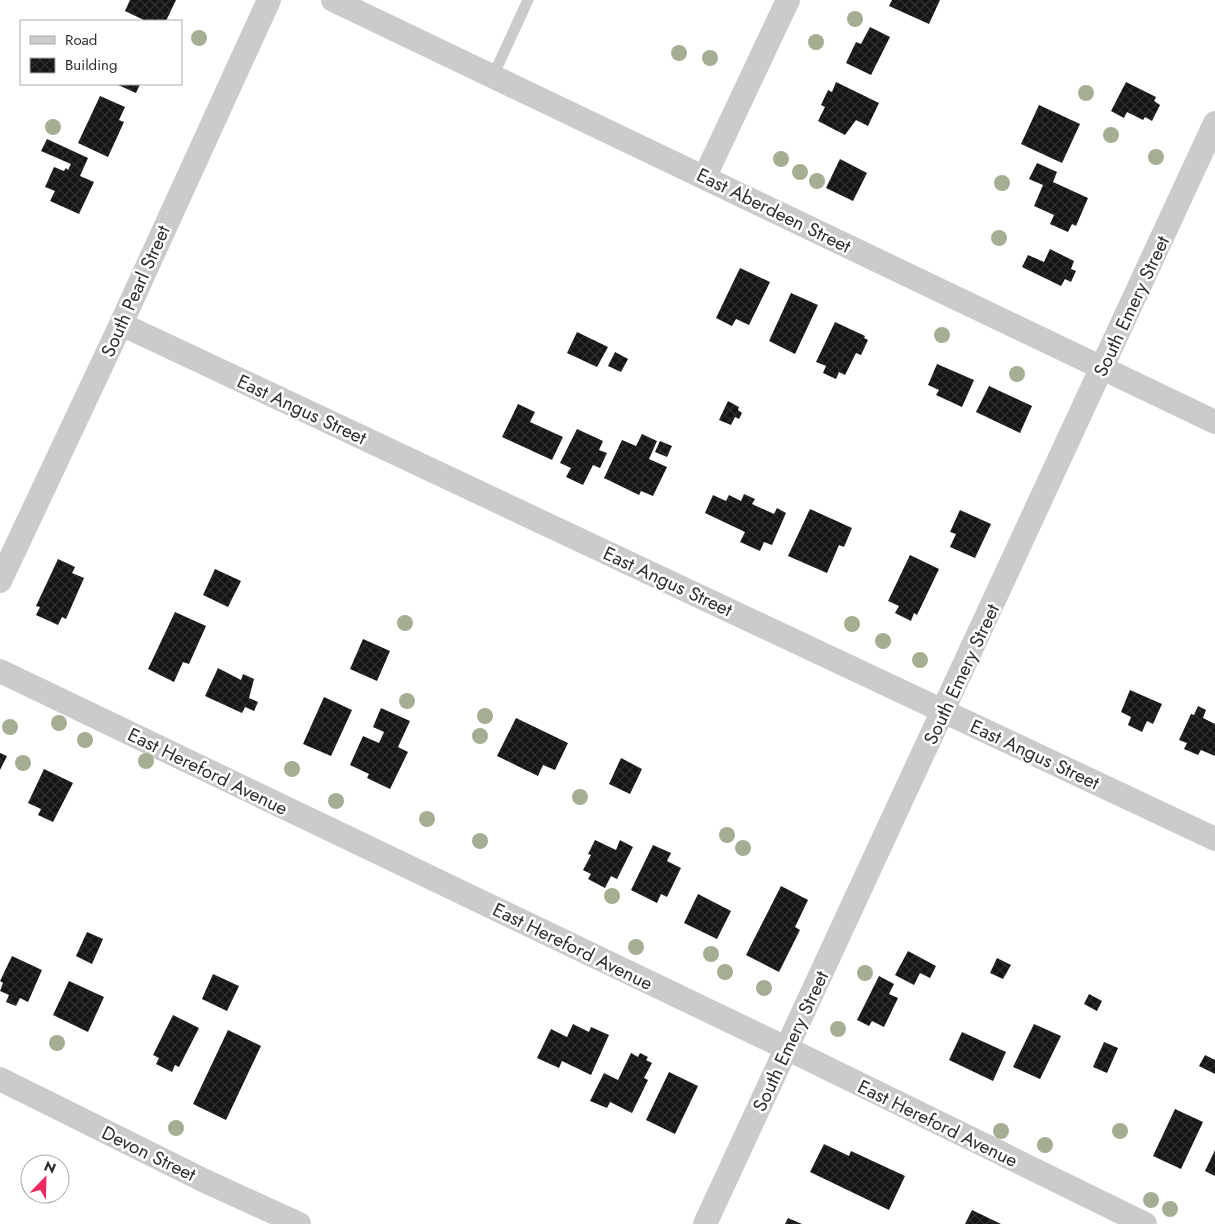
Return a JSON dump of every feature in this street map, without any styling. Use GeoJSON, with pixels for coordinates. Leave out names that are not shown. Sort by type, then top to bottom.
{"type":"FeatureCollection","features":[{"type":"Feature","properties":{"kind":"street","name":"South Pearl Street"},"geometry":{"type":"LineString","coordinates":[[0,581],[121,324],[269,0]]}},
{"type":"Feature","properties":{"kind":"street","name":"East Aberdeen Street"},"geometry":{"type":"LineString","coordinates":[[333,0],[705,176],[1215,422]]}},
{"type":"Feature","properties":{"kind":"street"},"geometry":{"type":"LineString","coordinates":[[705,176],[788,0]]}},
{"type":"Feature","properties":{"kind":"street","name":"South Emery Street"},"geometry":{"type":"LineString","coordinates":[[705,1224],[1215,122]]}},
{"type":"Feature","properties":{"kind":"street","name":"East Angus Street"},"geometry":{"type":"LineString","coordinates":[[121,324],[1215,839]]}},
{"type":"Feature","properties":{"kind":"street","name":"East Hereford Avenue"},"geometry":{"type":"LineString","coordinates":[[0,671],[786,1048],[1145,1224]]}},
{"type":"Feature","properties":{"kind":"street","name":"Devon Street"},"geometry":{"type":"LineString","coordinates":[[0,1079],[205,1181],[299,1224]]}},
{"type":"Feature","properties":{"kind":"lane"},"geometry":{"type":"LineString","coordinates":[[493,76],[528,0]]}},
{"type":"Feature","properties":{"kind":"building"},"geometry":{"type":"Polygon","coordinates":[[[130,0],[176,0],[166,20],[144,20],[125,11],[130,0]]]}},
{"type":"Feature","properties":{"kind":"building"},"geometry":{"type":"Polygon","coordinates":[[[892,0],[940,0],[929,24],[889,6],[892,0]]]}},
{"type":"Feature","properties":{"kind":"building"},"geometry":{"type":"Polygon","coordinates":[[[870,27],[890,37],[871,75],[846,63],[856,42],[861,44],[870,27]]]}},
{"type":"Feature","properties":{"kind":"building"},"geometry":{"type":"Polygon","coordinates":[[[836,82],[879,103],[868,126],[856,120],[845,135],[818,121],[825,107],[821,105],[828,90],[832,92],[836,82]]]}},
{"type":"Feature","properties":{"kind":"building"},"geometry":{"type":"Polygon","coordinates":[[[1126,82],[1156,97],[1154,101],[1160,105],[1152,121],[1145,117],[1143,120],[1127,112],[1124,118],[1111,111],[1126,82]]]}},
{"type":"Feature","properties":{"kind":"building"},"geometry":{"type":"Polygon","coordinates":[[[118,85],[140,85],[136,93],[118,85]]]}},
{"type":"Feature","properties":{"kind":"building"},"geometry":{"type":"Polygon","coordinates":[[[100,96],[125,107],[119,120],[124,122],[108,157],[78,143],[100,96]]]}},
{"type":"Feature","properties":{"kind":"building"},"geometry":{"type":"Polygon","coordinates":[[[1039,105],[1080,124],[1062,163],[1021,144],[1039,105]]]}},
{"type":"Feature","properties":{"kind":"building"},"geometry":{"type":"Polygon","coordinates":[[[47,139],[88,158],[80,176],[94,182],[79,214],[50,201],[55,191],[45,187],[54,167],[64,171],[66,168],[68,170],[71,164],[41,151],[47,139]]]}},
{"type":"Feature","properties":{"kind":"building"},"geometry":{"type":"Polygon","coordinates":[[[840,159],[867,173],[853,201],[826,188],[840,159]]]}},
{"type":"Feature","properties":{"kind":"building"},"geometry":{"type":"Polygon","coordinates":[[[1037,163],[1057,172],[1053,182],[1088,198],[1076,226],[1072,224],[1068,232],[1050,224],[1054,215],[1034,206],[1043,185],[1029,179],[1037,163]]]}},
{"type":"Feature","properties":{"kind":"building"},"geometry":{"type":"Polygon","coordinates":[[[1050,249],[1074,261],[1071,269],[1076,271],[1071,282],[1065,279],[1061,286],[1022,267],[1028,255],[1044,262],[1050,249]]]}},
{"type":"Feature","properties":{"kind":"building"},"geometry":{"type":"Polygon","coordinates":[[[740,268],[770,282],[749,325],[736,319],[732,326],[716,318],[740,268]]]}},
{"type":"Feature","properties":{"kind":"building"},"geometry":{"type":"Polygon","coordinates":[[[791,293],[818,305],[795,354],[769,341],[791,293]]]}},
{"type":"Feature","properties":{"kind":"building"},"geometry":{"type":"Polygon","coordinates":[[[835,322],[865,336],[864,338],[868,340],[861,355],[856,353],[845,375],[839,372],[836,379],[823,373],[826,366],[816,362],[835,322]]]}},
{"type":"Feature","properties":{"kind":"building"},"geometry":{"type":"Polygon","coordinates":[[[577,332],[608,347],[597,367],[567,353],[577,332]]]}},
{"type":"Feature","properties":{"kind":"building"},"geometry":{"type":"Polygon","coordinates":[[[615,352],[628,359],[621,372],[608,366],[615,352]]]}},
{"type":"Feature","properties":{"kind":"building"},"geometry":{"type":"Polygon","coordinates":[[[937,364],[974,380],[962,407],[936,395],[939,390],[928,385],[937,364]]]}},
{"type":"Feature","properties":{"kind":"building"},"geometry":{"type":"Polygon","coordinates":[[[989,386],[1032,406],[1020,433],[976,412],[989,386]]]}},
{"type":"Feature","properties":{"kind":"building"},"geometry":{"type":"Polygon","coordinates":[[[728,401],[739,407],[738,410],[742,413],[739,419],[735,417],[731,425],[719,420],[728,401]]]}},
{"type":"Feature","properties":{"kind":"building"},"geometry":{"type":"Polygon","coordinates":[[[518,404],[535,412],[530,422],[563,437],[552,460],[502,437],[518,404]]]}},
{"type":"Feature","properties":{"kind":"building"},"geometry":{"type":"Polygon","coordinates":[[[577,429],[603,441],[599,450],[607,453],[600,468],[593,465],[583,485],[566,477],[571,468],[560,463],[577,429]]]}},
{"type":"Feature","properties":{"kind":"building"},"geometry":{"type":"Polygon","coordinates":[[[642,434],[657,441],[649,459],[667,467],[653,496],[641,491],[639,495],[604,478],[622,440],[636,446],[642,434]]]}},
{"type":"Feature","properties":{"kind":"building"},"geometry":{"type":"Polygon","coordinates":[[[660,441],[672,446],[667,457],[655,452],[660,441]]]}},
{"type":"Feature","properties":{"kind":"building"},"geometry":{"type":"Polygon","coordinates":[[[744,494],[755,499],[752,504],[774,514],[777,508],[786,513],[772,545],[764,542],[760,551],[740,542],[745,532],[705,513],[713,495],[726,501],[729,495],[741,501],[744,494]]]}},
{"type":"Feature","properties":{"kind":"building"},"geometry":{"type":"Polygon","coordinates":[[[810,509],[852,528],[844,547],[839,545],[827,573],[788,556],[810,509]]]}},
{"type":"Feature","properties":{"kind":"building"},"geometry":{"type":"Polygon","coordinates":[[[960,510],[991,524],[975,558],[950,547],[956,534],[950,532],[960,510]]]}},
{"type":"Feature","properties":{"kind":"building"},"geometry":{"type":"Polygon","coordinates":[[[910,555],[939,569],[917,615],[914,613],[911,621],[895,613],[899,606],[888,601],[910,555]]]}},
{"type":"Feature","properties":{"kind":"building"},"geometry":{"type":"Polygon","coordinates":[[[58,559],[75,567],[72,573],[84,578],[66,619],[62,617],[58,625],[36,615],[40,607],[36,606],[58,559]]]}},
{"type":"Feature","properties":{"kind":"building"},"geometry":{"type":"Polygon","coordinates":[[[215,569],[241,581],[228,607],[203,595],[215,569]]]}},
{"type":"Feature","properties":{"kind":"building"},"geometry":{"type":"Polygon","coordinates":[[[175,612],[206,626],[189,664],[183,662],[174,682],[148,669],[175,612]]]}},
{"type":"Feature","properties":{"kind":"building"},"geometry":{"type":"Polygon","coordinates":[[[363,639],[390,651],[377,681],[350,669],[363,639]]]}},
{"type":"Feature","properties":{"kind":"building"},"geometry":{"type":"Polygon","coordinates":[[[218,668],[241,680],[243,674],[254,679],[249,698],[258,702],[254,711],[245,707],[242,713],[205,696],[218,668]]]}},
{"type":"Feature","properties":{"kind":"building"},"geometry":{"type":"Polygon","coordinates":[[[1130,690],[1162,704],[1153,724],[1147,721],[1142,732],[1128,725],[1131,717],[1121,712],[1130,690]]]}},
{"type":"Feature","properties":{"kind":"building"},"geometry":{"type":"Polygon","coordinates":[[[324,697],[352,710],[331,756],[303,744],[324,697]]]}},
{"type":"Feature","properties":{"kind":"building"},"geometry":{"type":"Polygon","coordinates":[[[1198,706],[1206,710],[1203,718],[1215,724],[1215,756],[1201,750],[1198,755],[1184,749],[1187,743],[1179,740],[1191,714],[1194,715],[1198,706]]]}},
{"type":"Feature","properties":{"kind":"building"},"geometry":{"type":"Polygon","coordinates":[[[381,708],[410,721],[398,747],[408,752],[390,789],[367,778],[369,774],[350,765],[363,736],[379,743],[384,732],[373,727],[381,708]]]}},
{"type":"Feature","properties":{"kind":"building"},"geometry":{"type":"Polygon","coordinates":[[[516,718],[568,743],[555,770],[543,765],[538,776],[497,756],[516,718]]]}},
{"type":"Feature","properties":{"kind":"building"},"geometry":{"type":"Polygon","coordinates":[[[0,753],[7,756],[0,770],[0,753]]]}},
{"type":"Feature","properties":{"kind":"building"},"geometry":{"type":"Polygon","coordinates":[[[621,758],[642,769],[630,794],[609,784],[621,758]]]}},
{"type":"Feature","properties":{"kind":"building"},"geometry":{"type":"Polygon","coordinates":[[[44,769],[73,783],[53,822],[38,815],[41,809],[28,803],[44,769]]]}},
{"type":"Feature","properties":{"kind":"building"},"geometry":{"type":"Polygon","coordinates":[[[595,840],[616,850],[620,840],[633,847],[617,879],[611,876],[605,888],[588,879],[591,874],[583,870],[591,855],[588,854],[595,840]]]}},
{"type":"Feature","properties":{"kind":"building"},"geometry":{"type":"Polygon","coordinates":[[[653,845],[671,853],[667,861],[681,868],[667,897],[661,894],[657,903],[631,890],[653,845]]]}},
{"type":"Feature","properties":{"kind":"building"},"geometry":{"type":"Polygon","coordinates":[[[781,886],[808,900],[795,927],[800,930],[779,972],[746,955],[781,886]]]}},
{"type":"Feature","properties":{"kind":"building"},"geometry":{"type":"Polygon","coordinates":[[[698,894],[731,911],[717,939],[684,923],[698,894]]]}},
{"type":"Feature","properties":{"kind":"building"},"geometry":{"type":"Polygon","coordinates":[[[87,932],[103,939],[92,964],[76,956],[87,932]]]}},
{"type":"Feature","properties":{"kind":"building"},"geometry":{"type":"Polygon","coordinates":[[[908,951],[936,966],[930,978],[920,973],[914,985],[895,975],[908,951]]]}},
{"type":"Feature","properties":{"kind":"building"},"geometry":{"type":"Polygon","coordinates":[[[12,956],[42,970],[28,1002],[20,998],[16,1006],[6,1002],[9,995],[0,991],[3,983],[0,981],[12,956]]]}},
{"type":"Feature","properties":{"kind":"building"},"geometry":{"type":"Polygon","coordinates":[[[997,958],[1011,965],[1003,979],[990,973],[997,958]]]}},
{"type":"Feature","properties":{"kind":"building"},"geometry":{"type":"Polygon","coordinates":[[[213,974],[239,986],[227,1011],[202,999],[213,974]]]}},
{"type":"Feature","properties":{"kind":"building"},"geometry":{"type":"Polygon","coordinates":[[[879,976],[894,984],[889,994],[898,998],[884,1027],[872,1021],[869,1026],[857,1020],[879,976]]]}},
{"type":"Feature","properties":{"kind":"building"},"geometry":{"type":"Polygon","coordinates":[[[69,981],[104,997],[88,1032],[53,1015],[69,981]]]}},
{"type":"Feature","properties":{"kind":"building"},"geometry":{"type":"Polygon","coordinates":[[[1089,994],[1102,1001],[1097,1011],[1084,1004],[1089,994]]]}},
{"type":"Feature","properties":{"kind":"building"},"geometry":{"type":"Polygon","coordinates":[[[173,1015],[199,1028],[179,1067],[175,1065],[172,1072],[156,1064],[159,1058],[153,1055],[173,1015]]]}},
{"type":"Feature","properties":{"kind":"building"},"geometry":{"type":"Polygon","coordinates":[[[573,1024],[589,1032],[591,1027],[609,1035],[591,1075],[562,1061],[559,1068],[537,1058],[551,1029],[567,1037],[573,1024]]]}},
{"type":"Feature","properties":{"kind":"building"},"geometry":{"type":"Polygon","coordinates":[[[1034,1024],[1061,1036],[1040,1079],[1013,1067],[1034,1024]]]}},
{"type":"Feature","properties":{"kind":"building"},"geometry":{"type":"Polygon","coordinates":[[[228,1030],[261,1046],[226,1120],[193,1104],[228,1030]]]}},
{"type":"Feature","properties":{"kind":"building"},"geometry":{"type":"Polygon","coordinates":[[[962,1032],[1006,1052],[993,1081],[949,1060],[962,1032]]]}},
{"type":"Feature","properties":{"kind":"building"},"geometry":{"type":"Polygon","coordinates":[[[1104,1042],[1118,1048],[1107,1073],[1093,1067],[1104,1042]]]}},
{"type":"Feature","properties":{"kind":"building"},"geometry":{"type":"Polygon","coordinates":[[[631,1053],[638,1057],[640,1053],[648,1057],[646,1060],[652,1063],[644,1078],[648,1080],[632,1113],[610,1102],[607,1108],[590,1101],[604,1073],[618,1080],[631,1053]]]}},
{"type":"Feature","properties":{"kind":"building"},"geometry":{"type":"Polygon","coordinates":[[[1205,1055],[1215,1060],[1215,1074],[1199,1066],[1205,1055]]]}},
{"type":"Feature","properties":{"kind":"building"},"geometry":{"type":"Polygon","coordinates":[[[669,1072],[698,1086],[675,1134],[646,1120],[669,1072]]]}},
{"type":"Feature","properties":{"kind":"building"},"geometry":{"type":"Polygon","coordinates":[[[1175,1109],[1203,1122],[1181,1169],[1153,1156],[1175,1109]]]}},
{"type":"Feature","properties":{"kind":"building"},"geometry":{"type":"Polygon","coordinates":[[[824,1144],[849,1156],[851,1151],[905,1176],[889,1210],[810,1172],[824,1144]]]}},
{"type":"Feature","properties":{"kind":"building"},"geometry":{"type":"Polygon","coordinates":[[[1215,1150],[1215,1176],[1205,1171],[1215,1150]]]}},
{"type":"Feature","properties":{"kind":"building"},"geometry":{"type":"Polygon","coordinates":[[[972,1210],[1001,1224],[965,1224],[972,1210]]]}},
{"type":"Feature","properties":{"kind":"building"},"geometry":{"type":"Polygon","coordinates":[[[788,1218],[802,1224],[785,1224],[788,1218]]]}}]}
